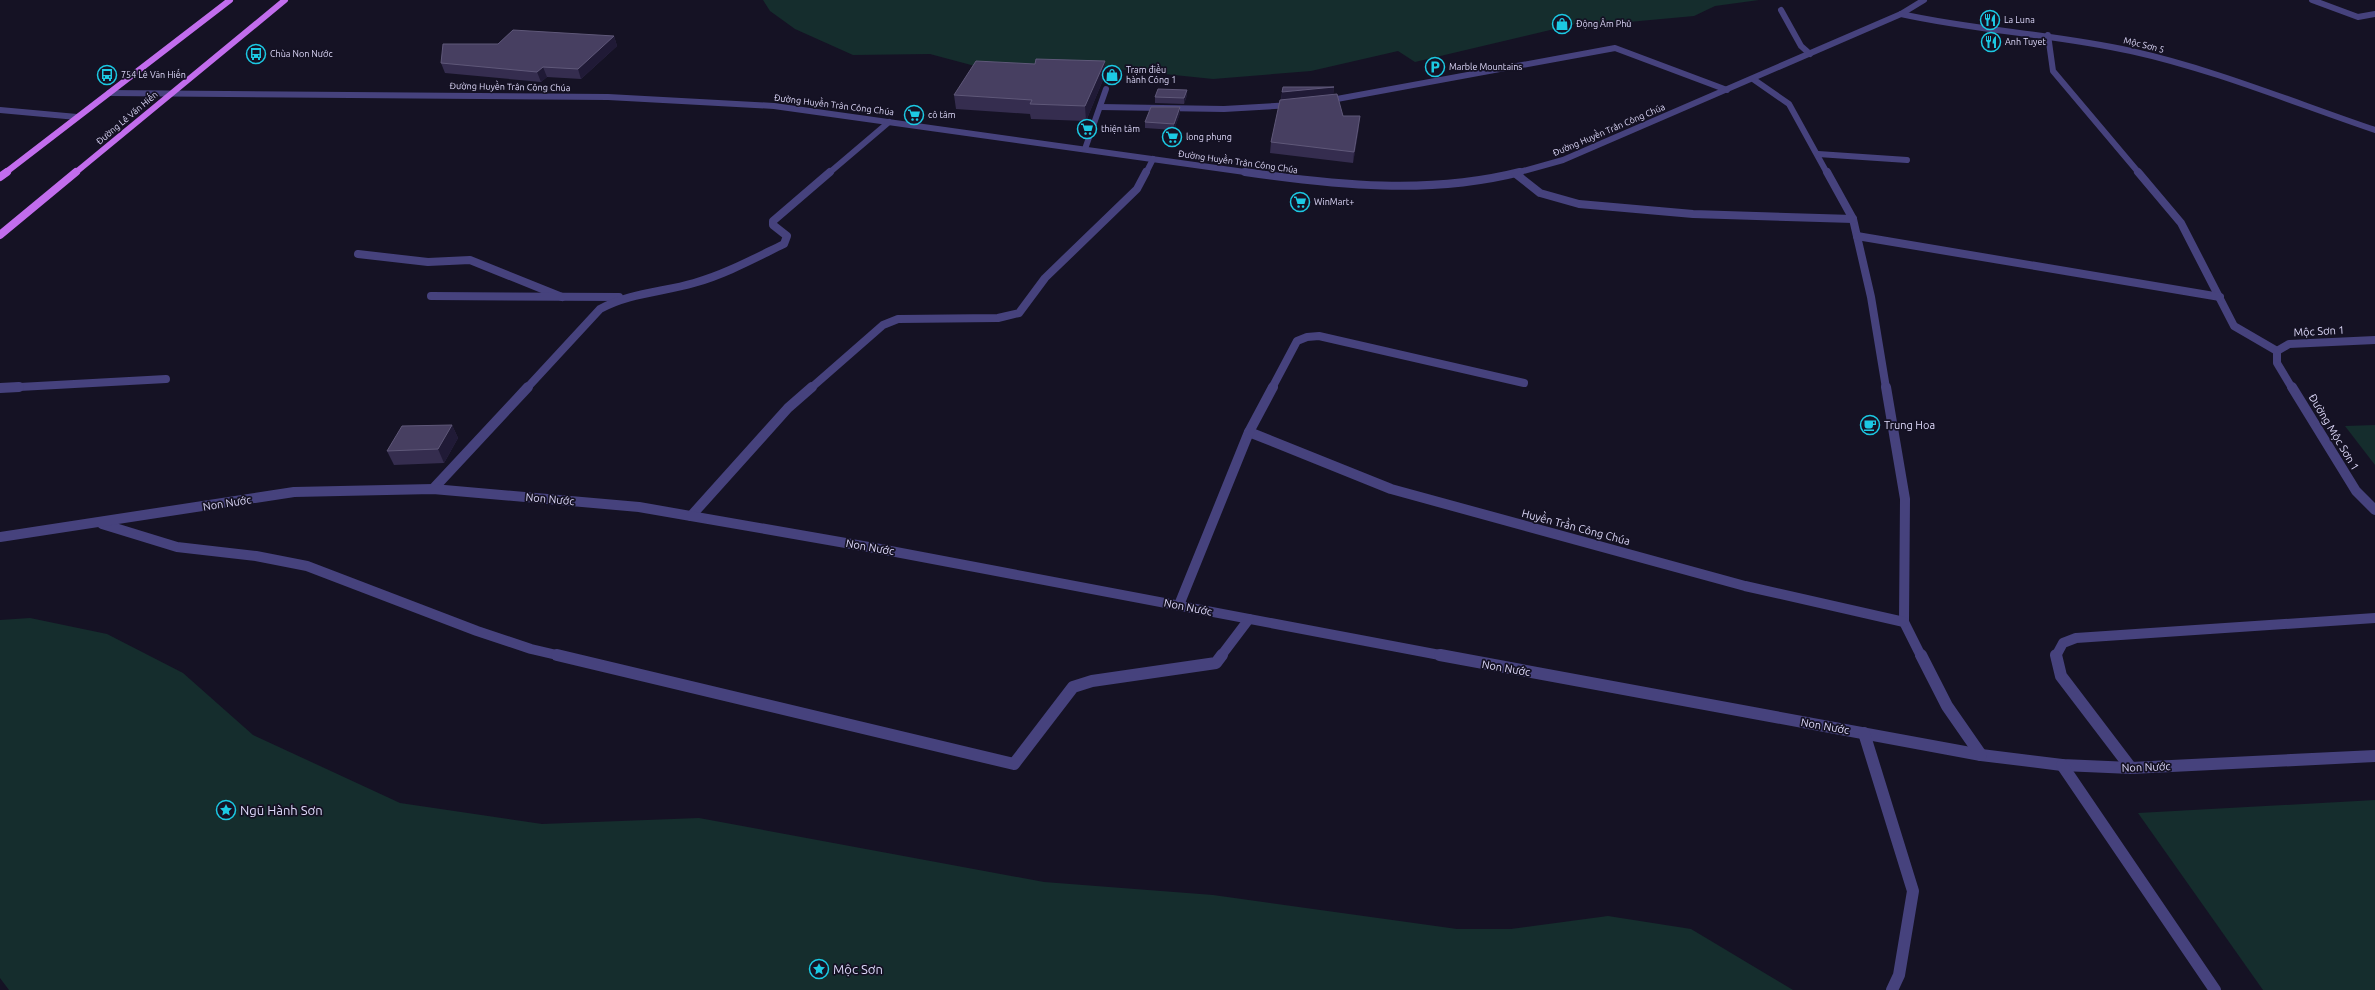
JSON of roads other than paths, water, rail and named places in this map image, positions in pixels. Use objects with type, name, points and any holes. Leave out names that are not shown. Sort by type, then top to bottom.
[{"type":"main road","points":[[0,177],[230,0]]},
{"type":"main road","name":"Đường Lê Văn Hiến","points":[[0,236],[172,92],[285,0]]},
{"type":"street","name":"Đường Huyền Trân Công Chúa","points":[[109,93],[172,92],[608,97],[774,106],[1310,182],[1361,185],[1439,185],[1516,174],[1563,160],[1901,14],[1924,0]]},
{"type":"street","points":[[2312,0],[2358,17],[2375,14]]},
{"type":"street","points":[[1781,10],[1801,46],[1810,54]]},
{"type":"street","name":"Mộc Sơn 5","points":[[1901,14],[1950,25],[2048,35],[2094,42],[2178,63],[2375,130]]},
{"type":"street","points":[[2048,35],[2053,71],[2182,222],[2234,326],[2277,351]]},
{"type":"street","points":[[1318,102],[1615,48],[1727,90]]},
{"type":"street","points":[[1753,79],[1789,104],[1853,219],[1871,297],[1905,499],[1904,622],[1946,706],[1981,755]]},
{"type":"street","points":[[1085,149],[1106,89]]},
{"type":"street","points":[[1100,107],[1224,109],[1302,103]]},
{"type":"street","points":[[0,110],[76,117]]},
{"type":"street","points":[[433,489],[600,309],[617,301],[696,283],[729,270],[784,244],[787,236],[773,225],[773,221],[889,122]]},
{"type":"street","points":[[1818,154],[1907,160]]},
{"type":"street","points":[[691,516],[788,408],[883,325],[898,320],[998,318],[1023,310],[1045,278],[1137,190],[1153,159]]},
{"type":"street","points":[[1516,174],[1540,193],[1579,204],[1694,214],[1853,219]]},
{"type":"street","points":[[1857,236],[2220,297]]},
{"type":"street","points":[[358,254],[428,262],[476,262],[562,297]]},
{"type":"street","points":[[431,296],[633,297]]},
{"type":"street","points":[[1179,605],[1249,432],[1297,341],[1307,337],[1319,336],[1524,383]]},
{"type":"street","name":"Mộc Sơn 1","points":[[2277,351],[2289,344],[2375,340]]},
{"type":"street","name":"Đường Mộc Sơn 1","points":[[2277,351],[2277,363],[2356,491],[2375,510]]},
{"type":"street","points":[[0,388],[166,378]]},
{"type":"street","name":"Huyền Trần Công Chúa","points":[[1249,432],[1390,489],[1745,586],[1904,622]]},
{"type":"street","name":"Non Nước","points":[[0,537],[101,523],[294,492],[433,489],[639,507],[880,549],[1981,755],[2062,765],[2131,768],[2375,756]]},
{"type":"street","points":[[101,523],[177,547],[256,556],[307,566],[477,631],[531,649],[1014,764],[1073,687],[1092,681],[1216,663],[1249,619]]},
{"type":"street","points":[[2131,768],[2061,676],[2056,664],[2056,656],[2058,646],[2065,640],[2076,638],[2375,618]]},
{"type":"street","points":[[1864,733],[1913,891],[1899,976],[1892,990]]},
{"type":"street","points":[[2062,765],[2215,990]]},
{"type":"place","name":"La Luna","points":[[1990,20]]},
{"type":"place","name":"Động Âm Phủ","points":[[1562,24]]},
{"type":"place","name":"Anh Tuyet","points":[[1991,42]]},
{"type":"place","name":"Chùa Non Nước","points":[[256,54]]},
{"type":"place","name":"Marble Mountains","points":[[1435,67]]},
{"type":"place","name":"754 Lê Văn Hiến","points":[[107,75]]},
{"type":"place","name":"Trạm điều hành Cóng 1","points":[[1112,75]]},
{"type":"place","name":"cô tâm","points":[[914,115]]},
{"type":"place","name":"thiện tâm","points":[[1087,129]]},
{"type":"place","name":"long phụng","points":[[1172,137]]},
{"type":"place","name":"WinMart+","points":[[1300,202]]},
{"type":"place","name":"Trung Hoa","points":[[1870,425]]},
{"type":"place","name":"Ngũ Hành Sơn","points":[[226,810]]},
{"type":"place","name":"Mộc Sơn","points":[[819,969]]}]
